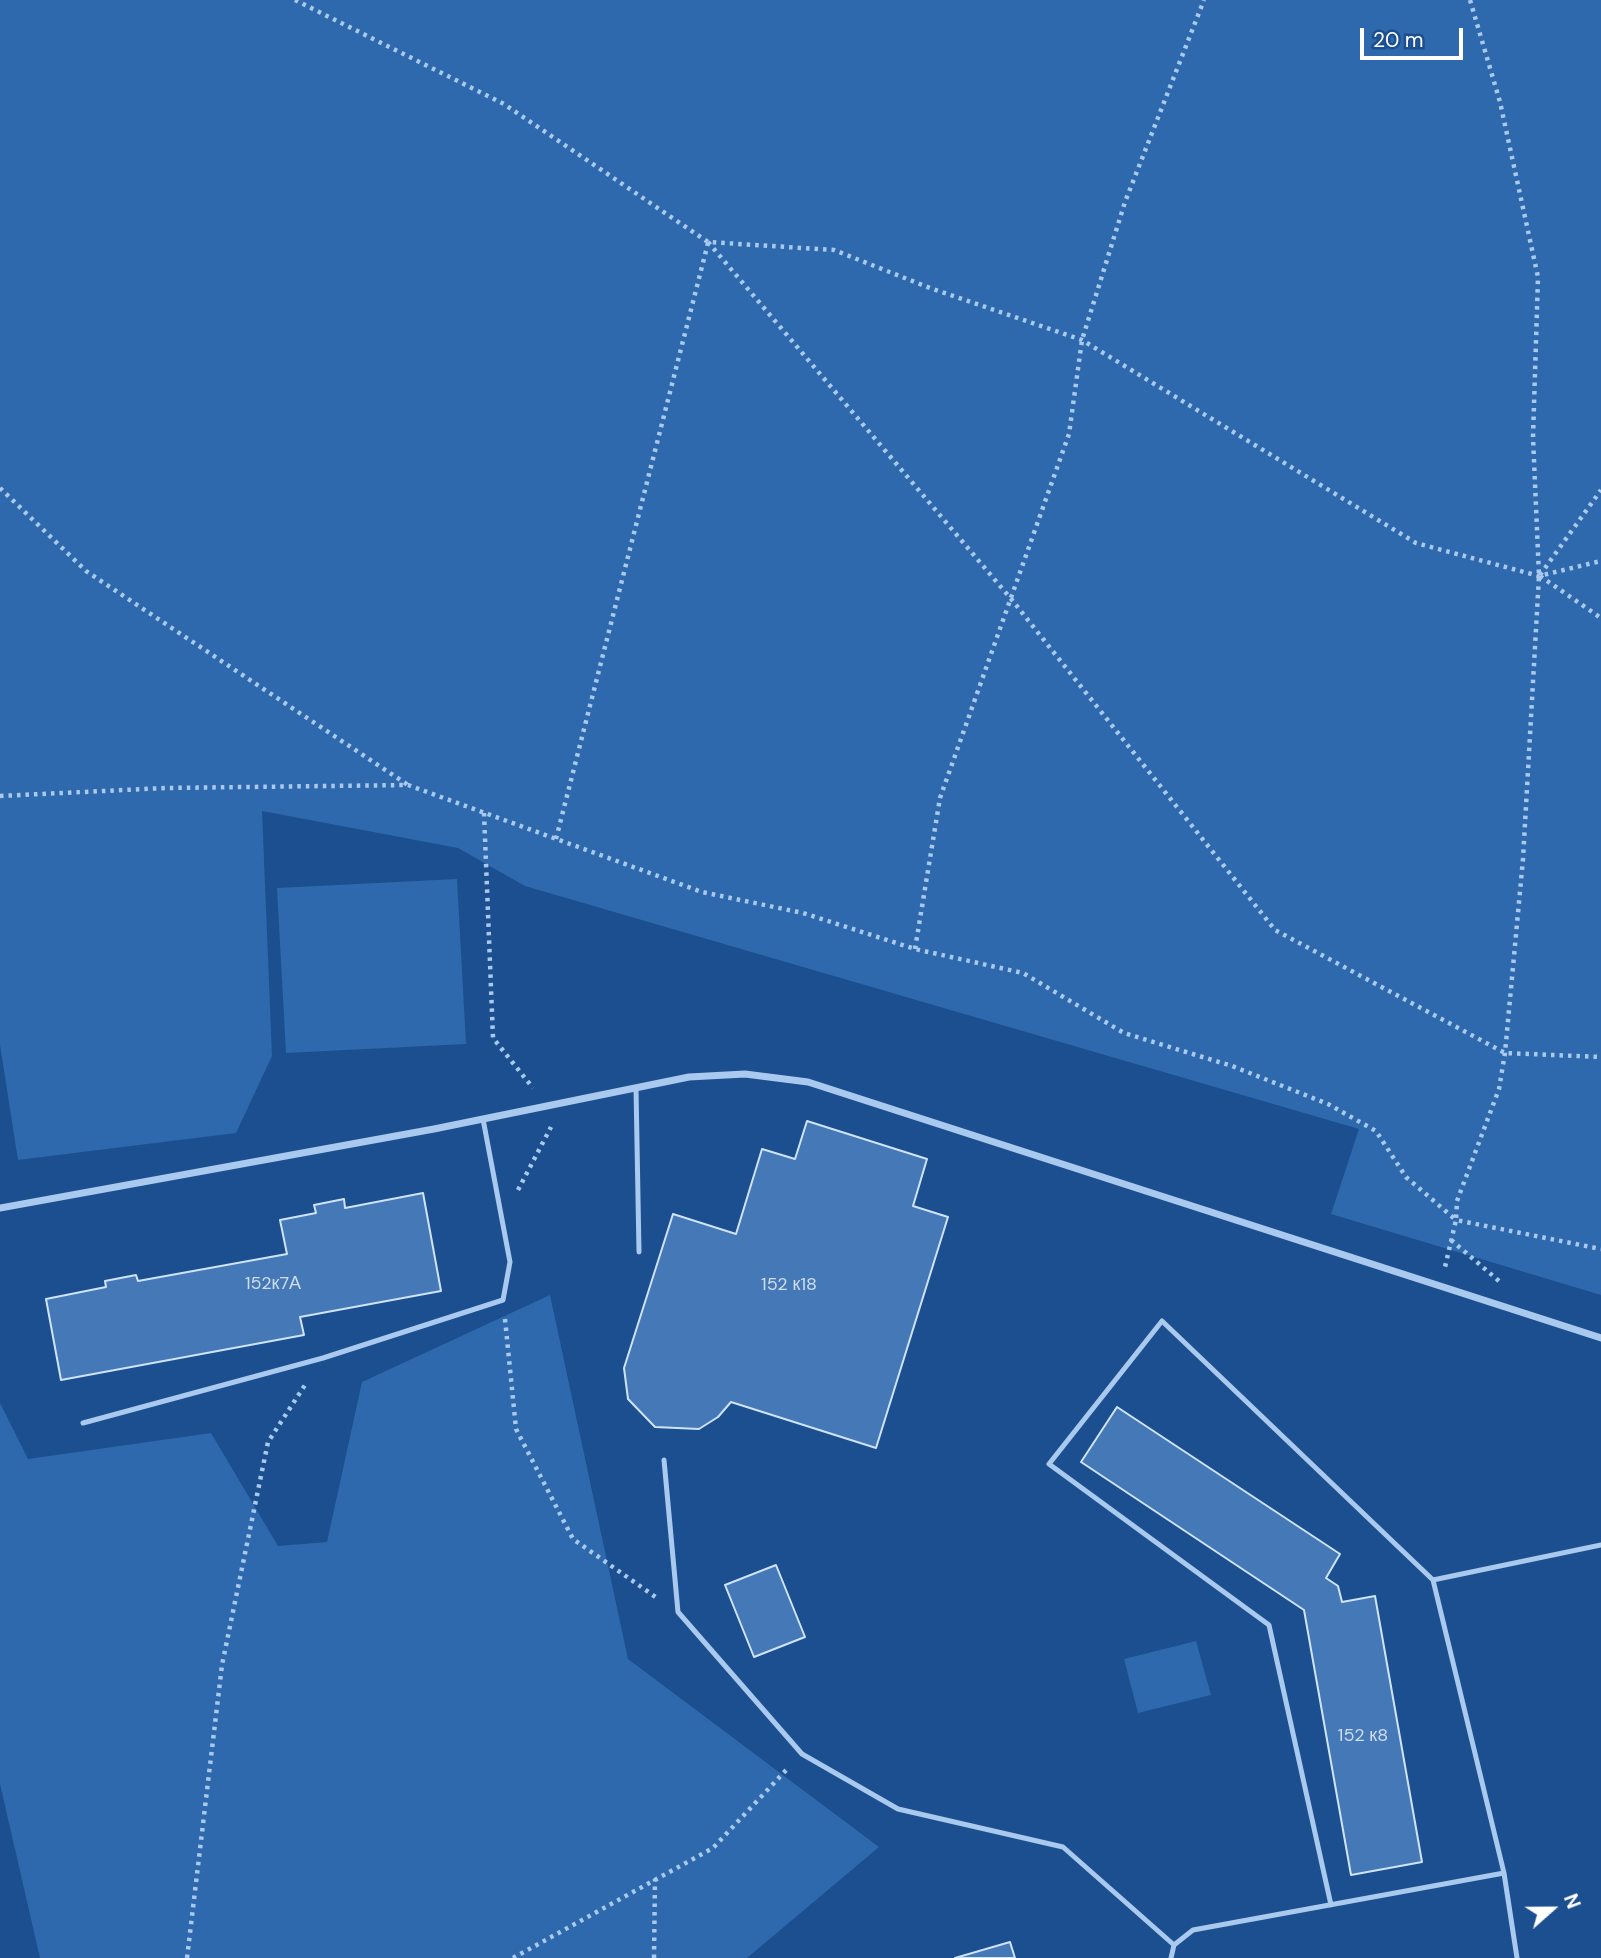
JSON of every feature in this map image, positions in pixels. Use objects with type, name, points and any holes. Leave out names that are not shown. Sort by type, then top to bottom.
[{"type":"street","points":[[0,1208],[483,1119],[690,1077],[745,1074],[808,1082],[1601,1338]]},
{"type":"lane","points":[[636,1088],[639,1252]]},
{"type":"lane","points":[[83,1423],[323,1358],[503,1300],[510,1262],[483,1119]]},
{"type":"lane","points":[[1331,1905],[1269,1625],[1049,1464],[1162,1321],[1433,1580],[1504,1872],[1517,1958]]},
{"type":"lane","points":[[664,1460],[678,1612],[802,1754],[898,1809],[1063,1847],[1174,1945]]},
{"type":"lane","points":[[1433,1580],[1601,1545]]},
{"type":"lane","points":[[1171,1958],[1174,1945],[1193,1930],[1504,1872]]},
{"type":"path","points":[[295,0],[504,104],[708,242],[1012,600],[1275,930],[1505,1053],[1601,1057]]},
{"type":"path","points":[[915,949],[940,798],[1069,434],[1082,340],[1125,202],[1204,0]]},
{"type":"path","points":[[1470,0],[1500,102],[1538,277],[1533,437],[1539,576],[1523,859],[1505,1053],[1499,1089],[1457,1201],[1451,1240],[1502,1284],[1518,1311]]},
{"type":"path","points":[[708,242],[834,250],[930,288],[1082,340],[1416,543],[1539,576],[1601,618]]},
{"type":"path","points":[[556,839],[708,242]]},
{"type":"path","points":[[0,488],[86,571],[408,785],[702,892],[803,913],[915,949],[1023,973],[1124,1033],[1232,1066],[1328,1104],[1376,1131],[1406,1177],[1456,1220],[1601,1249]]},
{"type":"path","points":[[1539,576],[1601,490]]},
{"type":"path","points":[[1539,576],[1601,561]]},
{"type":"path","points":[[0,796],[166,788],[408,785]]},
{"type":"path","points":[[484,813],[492,1038],[547,1106],[551,1126],[503,1220]]},
{"type":"path","points":[[503,1300],[516,1429],[573,1539],[678,1612]]},
{"type":"path","points":[[187,1958],[222,1665],[268,1442],[323,1358]]},
{"type":"path","points":[[513,1958],[713,1848],[802,1754]]},
{"type":"path","points":[[654,1879],[654,1958]]},
{"type":"shaded area","points":[[0,0],[1601,0],[1601,1295],[1331,1214],[1359,1129],[525,886],[458,848],[262,811],[272,1056],[236,1133],[18,1160],[0,1045]]},
{"type":"shaded area","points":[[457,879],[466,1044],[286,1053],[277,888]]},
{"type":"shaded area","points":[[550,1295],[628,1659],[879,1847],[747,1958],[40,1958],[0,1784],[0,1403],[28,1459],[211,1433],[278,1546],[327,1542],[362,1382]]},
{"type":"shaded area","points":[[1196,1641],[1211,1695],[1138,1713],[1124,1659]]},
{"type":"building","points":[[807,1121],[927,1159],[913,1206],[948,1217],[876,1448],[731,1402],[718,1417],[699,1429],[655,1427],[628,1399],[624,1368],[673,1214],[736,1234],[762,1149],[795,1159]]},
{"type":"building","points":[[423,1193],[441,1291],[300,1317],[304,1335],[61,1380],[46,1299],[106,1287],[105,1281],[136,1275],[138,1281],[287,1254],[280,1220],[316,1213],[314,1205],[344,1199],[345,1208]]},
{"type":"building","points":[[1117,1407],[1340,1554],[1326,1578],[1338,1586],[1342,1602],[1375,1596],[1422,1862],[1351,1875],[1304,1610],[1081,1462]]},
{"type":"building","points":[[776,1565],[805,1637],[754,1657],[725,1585]]},
{"type":"building","points":[[1010,1942],[1015,1958],[955,1958]]}]
